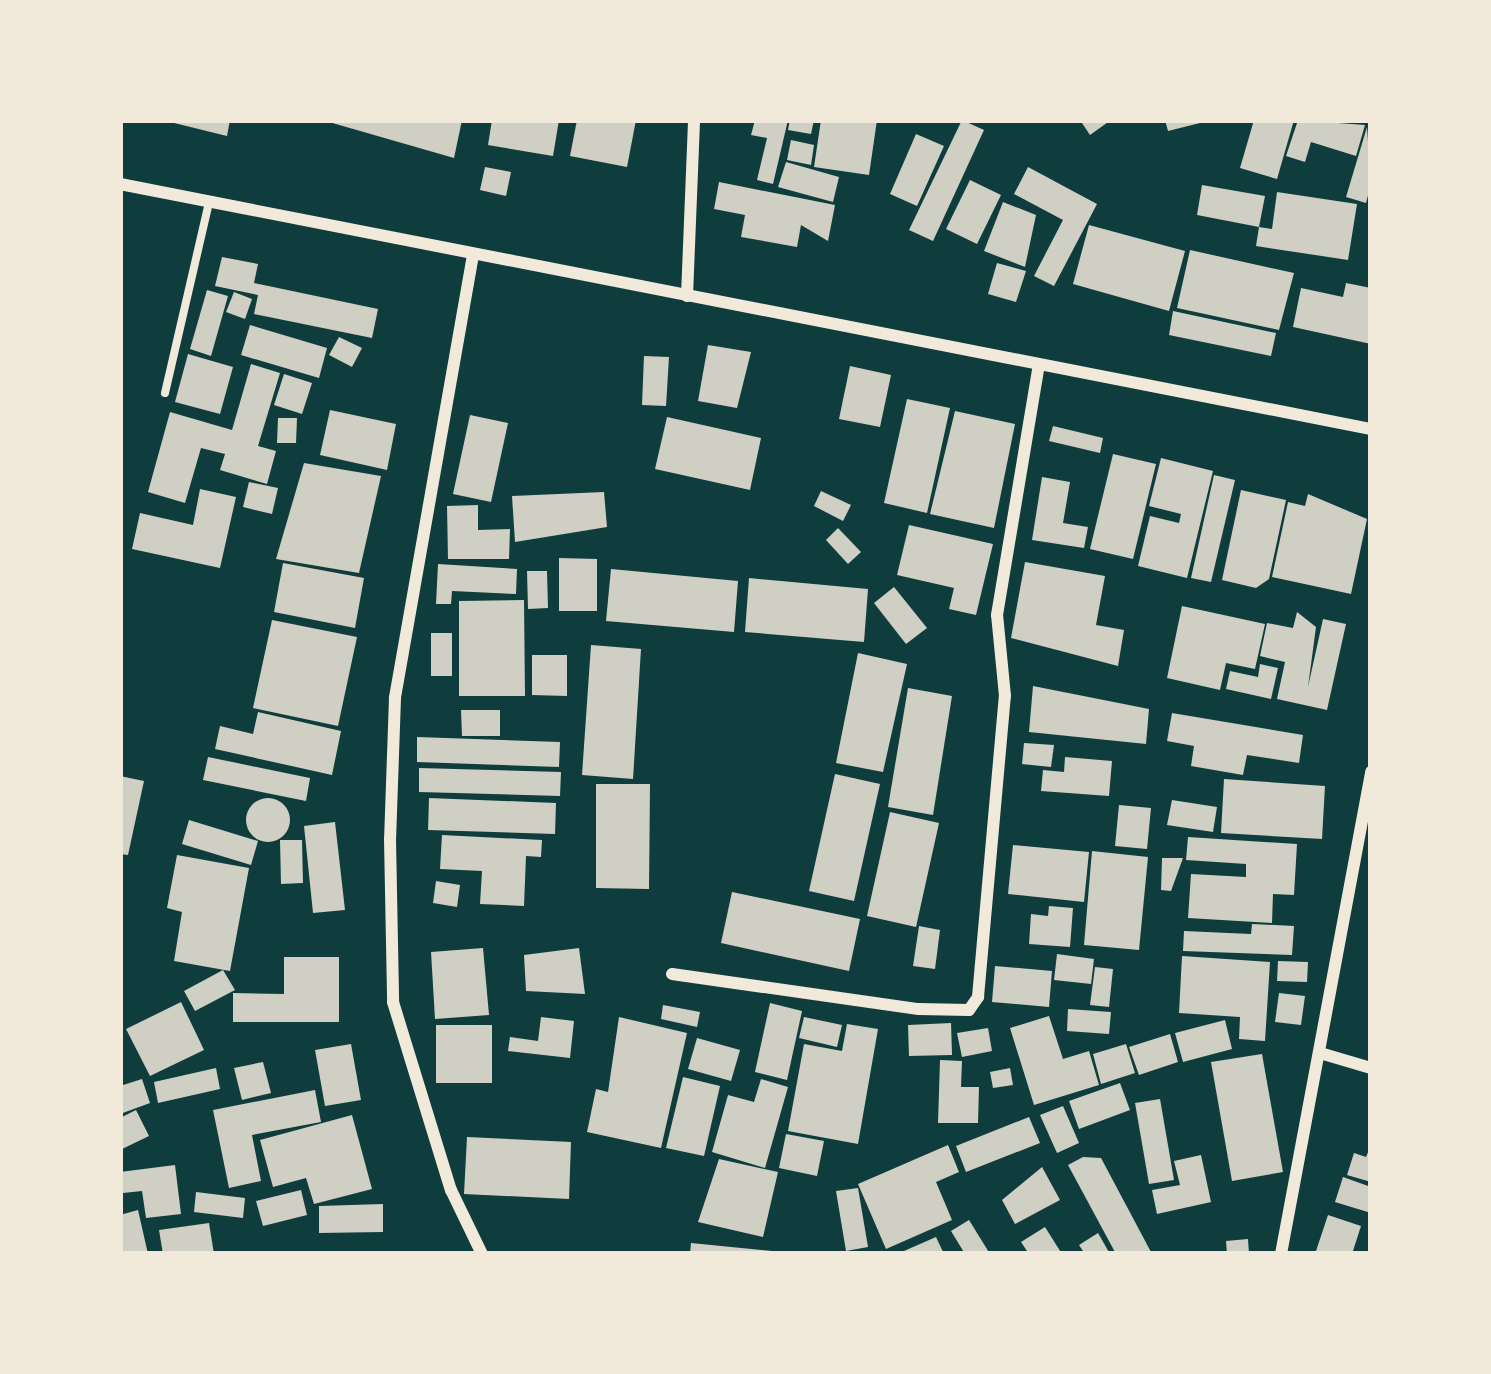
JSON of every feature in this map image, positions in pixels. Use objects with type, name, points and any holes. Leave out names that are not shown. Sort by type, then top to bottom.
[{"type":"street","points":[[687,296],[694,120]]},
{"type":"street","points":[[120,184],[1371,429]]},
{"type":"street","points":[[473,255],[395,698],[390,838],[393,1002],[482,1254]]},
{"type":"street","points":[[672,974],[919,1009],[969,1010],[978,997],[1005,696],[997,615],[1039,364]]},
{"type":"street","points":[[1281,1254],[1371,771]]},
{"type":"street","points":[[1320,1053],[1371,1068]]},
{"type":"lane","points":[[165,393],[209,202]]},
{"type":"building","points":[[162,120],[230,120],[227,136]]},
{"type":"building","points":[[322,120],[462,120],[454,158]]},
{"type":"building","points":[[492,120],[559,120],[553,156],[488,145]]},
{"type":"building","points":[[577,120],[636,120],[627,167],[570,156]]},
{"type":"building","points":[[755,120],[788,120],[773,184],[757,180],[767,138],[751,135]]},
{"type":"building","points":[[790,120],[814,120],[811,134],[788,130]]},
{"type":"building","points":[[821,120],[877,120],[869,175],[814,167]]},
{"type":"building","points":[[962,120],[984,130],[933,241],[909,230]]},
{"type":"building","points":[[1080,120],[1111,120],[1090,135]]},
{"type":"building","points":[[1165,120],[1204,120],[1204,122],[1168,131]]},
{"type":"building","points":[[1254,120],[1294,120],[1277,179],[1240,168]]},
{"type":"building","points":[[1298,120],[1365,125],[1356,156],[1311,142],[1305,162],[1286,156]]},
{"type":"building","points":[[1367,127],[1371,184],[1366,203],[1346,197]]},
{"type":"building","points":[[916,134],[944,146],[917,206],[890,194]]},
{"type":"building","points":[[791,140],[814,145],[811,165],[787,160]]},
{"type":"building","points":[[786,162],[839,177],[833,202],[778,187]]},
{"type":"building","points":[[485,167],[511,172],[506,196],[480,190]]},
{"type":"building","points":[[1028,167],[1097,204],[1054,286],[1034,276],[1063,220],[1014,194]]},
{"type":"building","points":[[970,180],[1001,195],[977,244],[946,229]]},
{"type":"building","points":[[719,182],[835,205],[828,241],[801,225],[797,247],[741,237],[745,215],[714,209]]},
{"type":"building","points":[[1202,185],[1265,196],[1259,227],[1197,215]]},
{"type":"building","points":[[1277,192],[1357,204],[1348,260],[1256,246],[1259,227],[1272,229]]},
{"type":"building","points":[[1003,202],[1036,215],[1025,267],[984,251]]},
{"type":"building","points":[[1089,225],[1185,251],[1169,311],[1073,284]]},
{"type":"building","points":[[1190,250],[1294,273],[1279,330],[1177,308]]},
{"type":"building","points":[[222,257],[258,264],[254,283],[378,309],[372,338],[254,314],[258,295],[215,286]]},
{"type":"building","points":[[997,263],[1026,271],[1016,302],[988,294]]},
{"type":"building","points":[[1346,283],[1371,288],[1371,344],[1293,327],[1301,288],[1343,297]]},
{"type":"building","points":[[207,290],[228,296],[211,356],[190,349]]},
{"type":"building","points":[[234,292],[252,299],[245,319],[226,312]]},
{"type":"building","points":[[1173,311],[1276,333],[1271,356],[1169,335]]},
{"type":"building","points":[[250,325],[327,348],[319,378],[241,355]]},
{"type":"building","points":[[339,337],[362,348],[352,367],[329,355]]},
{"type":"building","points":[[708,345],[751,352],[737,408],[698,401]]},
{"type":"building","points":[[188,354],[233,367],[220,414],[175,402]]},
{"type":"building","points":[[644,356],[669,357],[666,406],[642,405]]},
{"type":"building","points":[[251,364],[280,373],[258,446],[276,451],[267,484],[220,470],[225,454],[201,448],[185,503],[148,492],[170,412],[232,430]]},
{"type":"building","points":[[850,366],[891,375],[880,427],[839,419]]},
{"type":"building","points":[[284,374],[312,383],[302,414],[274,405]]},
{"type":"building","points":[[907,399],[950,408],[927,513],[884,503]]},
{"type":"building","points":[[330,410],[396,424],[387,470],[320,455]]},
{"type":"building","points":[[955,411],[1015,424],[994,528],[930,514]]},
{"type":"building","points":[[470,415],[508,423],[491,502],[453,494]]},
{"type":"building","points":[[667,417],[761,438],[750,490],[655,469]]},
{"type":"building","points":[[278,418],[297,418],[296,443],[277,443]]},
{"type":"building","points":[[1053,426],[1103,438],[1100,453],[1049,441]]},
{"type":"building","points":[[1113,454],[1156,464],[1133,559],[1090,549]]},
{"type":"building","points":[[1161,458],[1213,471],[1187,578],[1138,566],[1150,516],[1179,523],[1181,514],[1149,506]]},
{"type":"building","points":[[304,463],[381,476],[359,573],[276,559]]},
{"type":"building","points":[[1214,475],[1235,480],[1211,582],[1191,578]]},
{"type":"building","points":[[1042,477],[1070,482],[1063,523],[1088,527],[1084,548],[1032,540]]},
{"type":"building","points":[[249,482],[278,488],[272,514],[243,507]]},
{"type":"building","points":[[200,489],[236,497],[220,568],[132,549],[140,513],[193,525]]},
{"type":"building","points":[[1241,490],[1286,500],[1269,579],[1256,588],[1222,580]]},
{"type":"building","points":[[821,491],[851,505],[843,521],[814,506]]},
{"type":"building","points":[[604,492],[607,527],[515,542],[512,496]]},
{"type":"building","points":[[1308,494],[1367,519],[1351,594],[1272,577],[1288,502],[1305,506]]},
{"type":"building","points":[[478,505],[478,530],[510,529],[509,559],[448,559],[447,506]]},
{"type":"building","points":[[909,525],[993,544],[976,615],[949,609],[954,588],[897,575]]},
{"type":"building","points":[[838,528],[861,552],[848,564],[826,540]]},
{"type":"building","points":[[559,558],[597,559],[597,611],[559,611]]},
{"type":"building","points":[[1025,562],[1105,576],[1096,625],[1124,630],[1118,666],[1011,638]]},
{"type":"building","points":[[283,563],[364,578],[355,628],[274,612]]},
{"type":"building","points":[[438,564],[517,569],[516,594],[452,591],[451,604],[436,604]]},
{"type":"building","points":[[611,569],[738,581],[734,632],[606,621]]},
{"type":"building","points":[[527,571],[547,571],[548,608],[528,609]]},
{"type":"building","points":[[749,578],[868,589],[864,642],[745,632]]},
{"type":"building","points":[[894,587],[927,628],[906,644],[874,603]]},
{"type":"building","points":[[524,600],[525,696],[459,696],[459,601]]},
{"type":"building","points":[[1182,606],[1265,624],[1255,669],[1226,663],[1220,690],[1167,678]]},
{"type":"building","points":[[1297,612],[1316,627],[1308,687],[1323,619],[1346,624],[1327,710],[1277,699],[1285,662],[1260,656],[1267,623],[1293,628]]},
{"type":"building","points":[[272,620],[357,637],[338,726],[253,708]]},
{"type":"building","points":[[431,633],[452,633],[452,676],[431,676]]},
{"type":"building","points":[[591,645],[641,649],[633,779],[582,775]]},
{"type":"building","points":[[858,653],[907,664],[883,772],[836,763]]},
{"type":"building","points":[[532,655],[567,655],[567,696],[532,695]]},
{"type":"building","points":[[1260,664],[1278,668],[1271,699],[1226,689],[1230,671],[1258,677]]},
{"type":"building","points":[[1033,686],[1149,709],[1146,744],[1029,732]]},
{"type":"building","points":[[908,688],[952,696],[933,815],[888,807]]},
{"type":"building","points":[[461,710],[500,710],[500,736],[462,736]]},
{"type":"building","points":[[258,712],[341,731],[332,775],[215,749],[220,726],[253,734]]},
{"type":"building","points":[[1172,713],[1303,735],[1299,763],[1247,755],[1243,775],[1191,766],[1194,746],[1167,741]]},
{"type":"building","points":[[417,737],[560,742],[559,767],[417,762]]},
{"type":"building","points":[[1024,743],[1054,745],[1051,767],[1022,764]]},
{"type":"building","points":[[208,757],[310,778],[306,801],[203,780]]},
{"type":"building","points":[[1065,757],[1112,761],[1109,796],[1041,791],[1043,770],[1064,772]]},
{"type":"building","points":[[419,768],[561,772],[560,796],[419,792]]},
{"type":"building","points":[[835,774],[880,784],[854,901],[809,891]]},
{"type":"building","points":[[120,776],[144,781],[128,855],[120,854]]},
{"type":"building","points":[[1224,779],[1325,786],[1322,839],[1221,833]]},
{"type":"building","points":[[596,784],[650,784],[649,889],[596,888]]},
{"type":"building","points":[[268,798],[283,805],[290,820],[283,835],[268,842],[253,835],[246,820],[253,805]]},
{"type":"building","points":[[429,798],[556,803],[555,834],[428,830]]},
{"type":"building","points":[[1172,800],[1217,807],[1213,832],[1167,825]]},
{"type":"building","points":[[1119,805],[1151,808],[1147,849],[1115,846]]},
{"type":"building","points":[[890,812],[939,823],[916,927],[867,916]]},
{"type":"building","points":[[189,820],[258,841],[251,865],[182,844]]},
{"type":"building","points":[[335,822],[345,910],[313,913],[304,826]]},
{"type":"building","points":[[442,835],[542,840],[541,857],[526,856],[524,906],[480,904],[482,871],[440,869]]},
{"type":"building","points":[[1188,837],[1297,844],[1294,895],[1273,894],[1272,923],[1188,918],[1191,874],[1246,877],[1246,864],[1186,860]]},
{"type":"building","points":[[280,840],[302,840],[303,883],[281,884]]},
{"type":"building","points":[[1013,845],[1089,852],[1084,902],[1008,894]]},
{"type":"building","points":[[1092,851],[1148,857],[1139,950],[1084,945]]},
{"type":"building","points":[[177,855],[249,868],[230,971],[174,961],[182,912],[167,908]]},
{"type":"building","points":[[1162,858],[1183,858],[1171,891],[1161,890]]},
{"type":"building","points":[[436,881],[460,885],[457,907],[433,903]]},
{"type":"building","points":[[732,892],[860,919],[849,971],[721,943]]},
{"type":"building","points":[[1049,906],[1073,908],[1070,947],[1029,944],[1031,914],[1048,916]]},
{"type":"building","points":[[1252,924],[1294,926],[1292,955],[1183,951],[1184,931],[1251,934]]},
{"type":"building","points":[[919,926],[940,930],[935,969],[913,966]]},
{"type":"building","points":[[483,948],[489,1015],[435,1019],[431,952]]},
{"type":"building","points":[[579,948],[585,994],[526,991],[524,955]]},
{"type":"building","points":[[1057,954],[1094,959],[1091,984],[1054,980]]},
{"type":"building","points":[[1182,956],[1270,962],[1265,1041],[1239,1039],[1240,1017],[1179,1013]]},
{"type":"building","points":[[284,957],[339,957],[339,1022],[233,1022],[233,993],[284,994]]},
{"type":"building","points":[[1278,961],[1308,962],[1307,982],[1277,981]]},
{"type":"building","points":[[995,966],[1052,971],[1049,1007],[992,1002]]},
{"type":"building","points":[[1095,967],[1113,969],[1109,1007],[1090,1005]]},
{"type":"building","points":[[223,970],[235,990],[195,1011],[184,991]]},
{"type":"building","points":[[1279,993],[1305,996],[1301,1025],[1275,1022]]},
{"type":"building","points":[[181,1002],[204,1050],[150,1076],[126,1029]]},
{"type":"building","points":[[770,1003],[802,1011],[787,1080],[755,1072]]},
{"type":"building","points":[[663,1005],[700,1012],[697,1027],[661,1019]]},
{"type":"building","points":[[1068,1009],[1111,1012],[1109,1034],[1067,1031]]},
{"type":"building","points":[[1049,1016],[1063,1059],[1089,1051],[1099,1085],[1034,1105],[1010,1028]]},
{"type":"building","points":[[541,1017],[574,1021],[570,1058],[508,1051],[510,1037],[538,1041]]},
{"type":"building","points":[[619,1017],[687,1033],[661,1148],[587,1132],[596,1089],[608,1092]]},
{"type":"building","points":[[804,1017],[842,1025],[837,1047],[799,1038]]},
{"type":"building","points":[[1225,1020],[1232,1049],[1183,1062],[1175,1033]]},
{"type":"building","points":[[951,1023],[952,1055],[909,1056],[908,1025]]},
{"type":"building","points":[[847,1024],[878,1029],[858,1144],[788,1131],[804,1044],[842,1051]]},
{"type":"building","points":[[436,1025],[492,1025],[492,1083],[436,1083]]},
{"type":"building","points":[[988,1028],[992,1051],[962,1057],[957,1033]]},
{"type":"building","points":[[1170,1034],[1178,1062],[1139,1075],[1129,1047]]},
{"type":"building","points":[[697,1038],[740,1050],[731,1081],[688,1069]]},
{"type":"building","points":[[351,1044],[361,1100],[325,1106],[315,1050]]},
{"type":"building","points":[[1126,1044],[1135,1073],[1101,1084],[1093,1054]]},
{"type":"building","points":[[1262,1054],[1283,1172],[1232,1181],[1211,1062]]},
{"type":"building","points":[[940,1060],[962,1061],[961,1087],[979,1087],[978,1123],[938,1123]]},
{"type":"building","points":[[263,1062],[271,1093],[242,1100],[234,1068]]},
{"type":"building","points":[[216,1068],[220,1089],[158,1103],[154,1082]]},
{"type":"building","points":[[1010,1068],[1013,1085],[993,1088],[990,1072]]},
{"type":"building","points":[[683,1077],[720,1086],[704,1156],[666,1148]]},
{"type":"building","points":[[142,1079],[150,1103],[120,1114],[120,1086]]},
{"type":"building","points":[[761,1079],[788,1087],[765,1168],[712,1152],[728,1095],[754,1102]]},
{"type":"building","points":[[1120,1083],[1130,1110],[1079,1129],[1069,1101]]},
{"type":"building","points":[[315,1090],[321,1122],[252,1135],[261,1181],[229,1188],[213,1110]]},
{"type":"building","points":[[1160,1099],[1174,1180],[1149,1184],[1135,1103]]},
{"type":"building","points":[[1063,1106],[1079,1143],[1057,1153],[1040,1115]]},
{"type":"building","points":[[136,1110],[149,1136],[120,1150],[120,1118]]},
{"type":"building","points":[[352,1115],[372,1189],[314,1204],[306,1178],[273,1187],[260,1140]]},
{"type":"building","points":[[1029,1117],[1040,1143],[966,1172],[956,1146]]},
{"type":"building","points":[[786,1134],[824,1141],[817,1176],[779,1168]]},
{"type":"building","points":[[467,1137],[571,1142],[569,1199],[464,1194]]},
{"type":"building","points":[[948,1145],[959,1172],[936,1182],[952,1220],[886,1249],[858,1184]]},
{"type":"building","points":[[1371,1145],[1371,1182],[1347,1175],[1354,1153],[1366,1157]]},
{"type":"building","points":[[1201,1155],[1211,1202],[1157,1214],[1152,1190],[1180,1185],[1174,1161]]},
{"type":"building","points":[[1083,1157],[1101,1158],[1151,1252],[1116,1254],[1068,1165]]},
{"type":"building","points":[[719,1159],[778,1172],[763,1237],[698,1222]]},
{"type":"building","points":[[175,1165],[181,1214],[146,1218],[142,1191],[123,1193],[120,1172]]},
{"type":"building","points":[[1042,1167],[1060,1200],[1015,1224],[1002,1200]]},
{"type":"building","points":[[1343,1177],[1371,1187],[1371,1213],[1335,1202]]},
{"type":"building","points":[[858,1188],[868,1247],[846,1251],[836,1191]]},
{"type":"building","points":[[301,1190],[307,1215],[263,1226],[256,1201]]},
{"type":"building","points":[[196,1192],[245,1198],[243,1218],[194,1212]]},
{"type":"building","points":[[383,1204],[383,1232],[319,1233],[319,1206]]},
{"type":"building","points":[[138,1210],[148,1254],[120,1254],[120,1215]]},
{"type":"building","points":[[1328,1215],[1361,1226],[1352,1254],[1315,1254]]},
{"type":"building","points":[[969,1220],[990,1254],[965,1254],[951,1231]]},
{"type":"building","points":[[209,1223],[214,1254],[163,1254],[159,1230]]},
{"type":"building","points":[[1045,1227],[1062,1254],[1029,1254],[1021,1242]]},
{"type":"building","points":[[1098,1233],[1110,1254],[1085,1254],[1079,1245]]},
{"type":"building","points":[[936,1237],[944,1254],[904,1251]]},
{"type":"building","points":[[1248,1239],[1249,1254],[1227,1254],[1226,1241]]},
{"type":"building","points":[[691,1243],[772,1251],[772,1254],[690,1254]]}]
